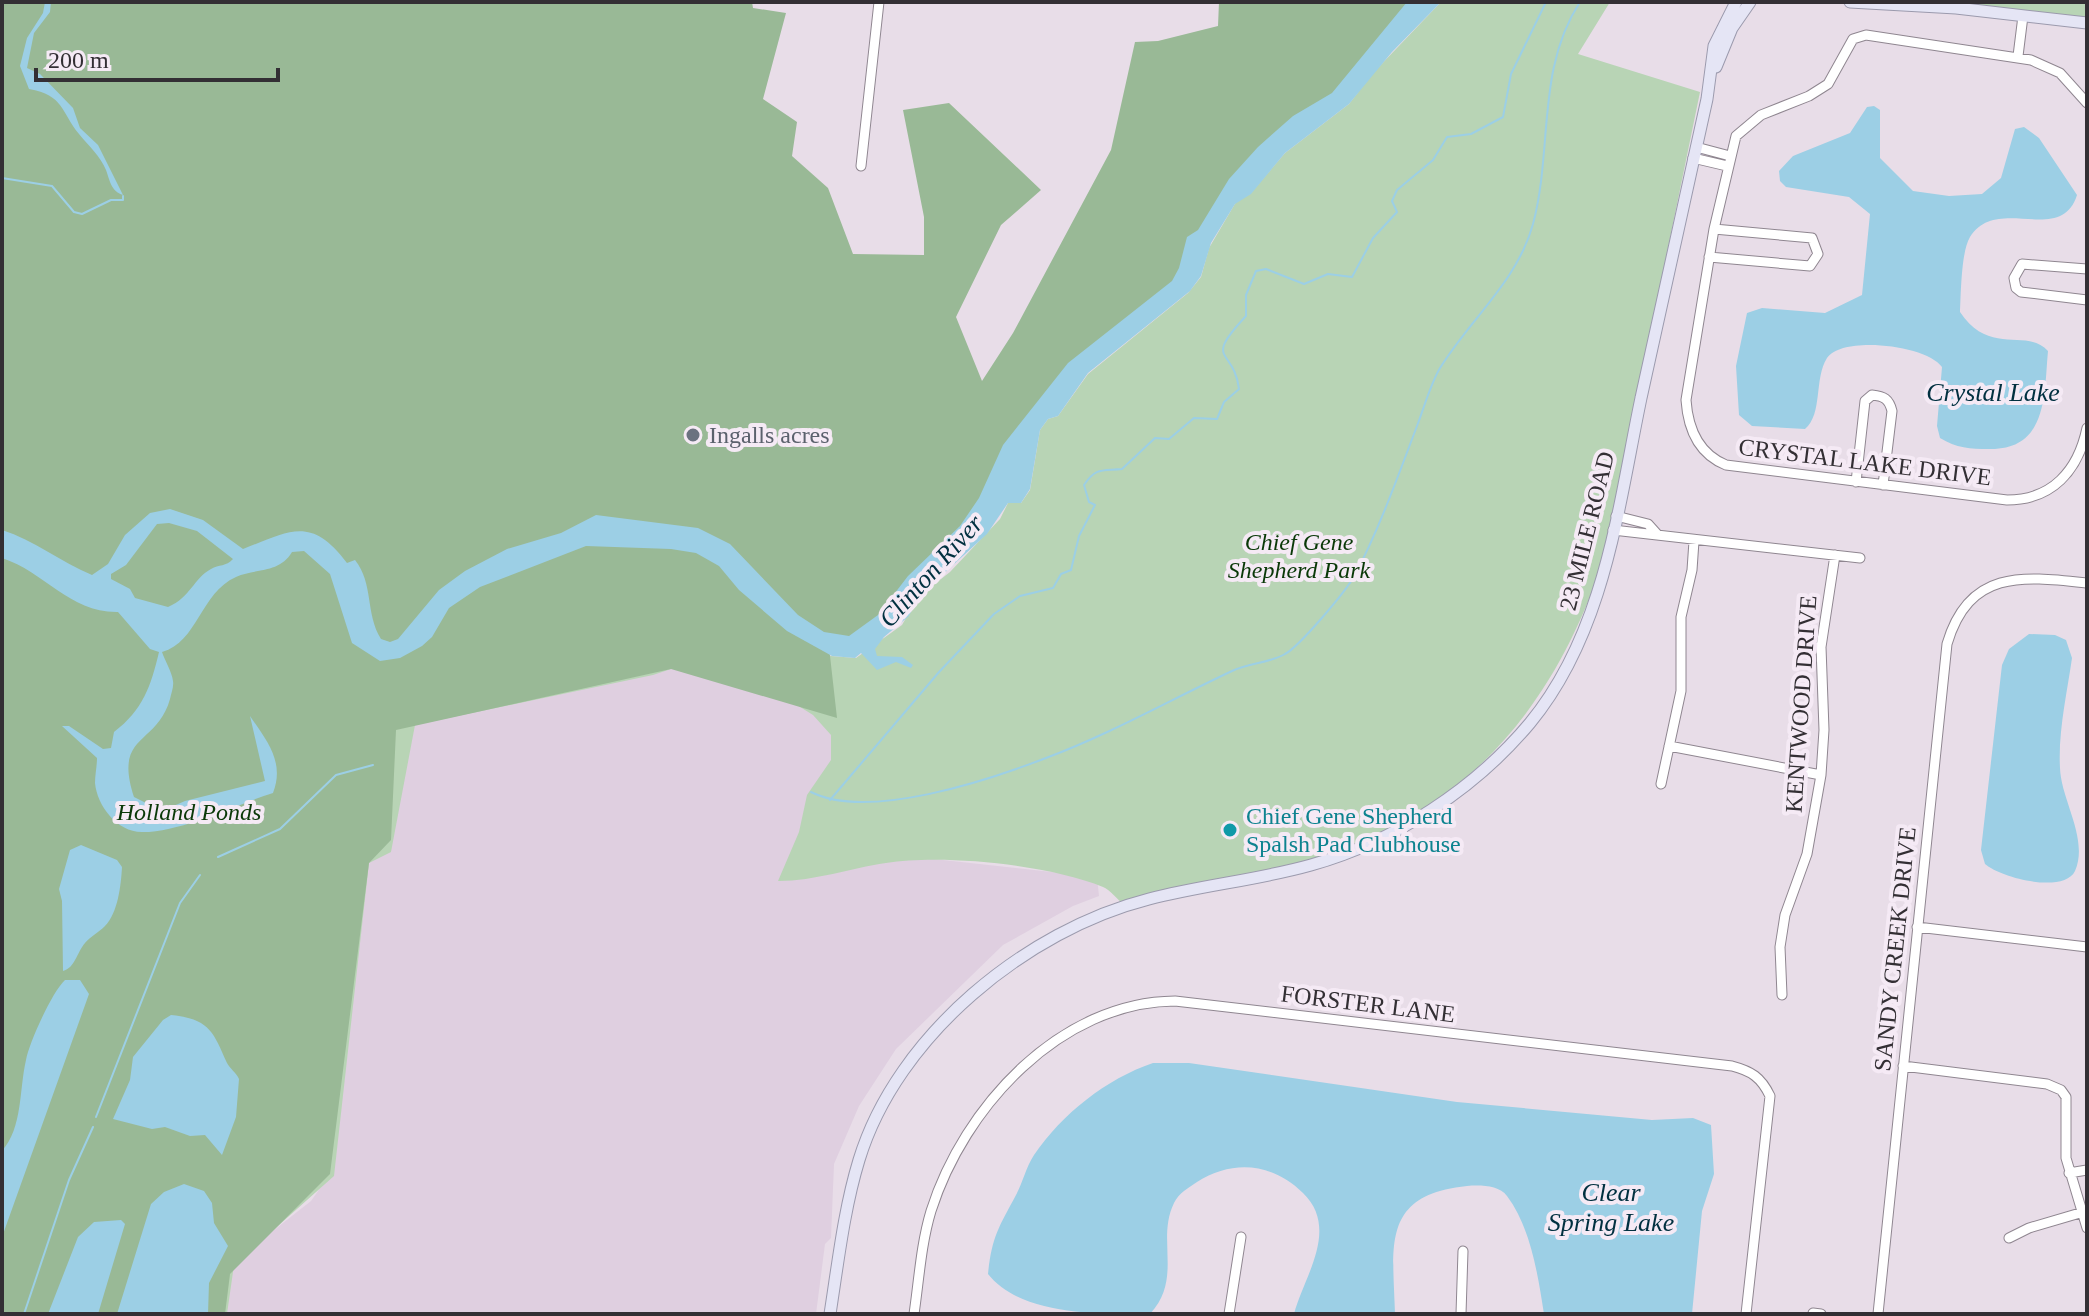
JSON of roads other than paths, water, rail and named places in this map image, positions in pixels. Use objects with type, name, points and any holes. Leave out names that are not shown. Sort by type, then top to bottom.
[{"type":"main road","name":"23 MILE ROAD","points":[[830,1314],[859,1158],[893,1091],[945,1020],[971,993],[1035,947],[1112,910],[1152,898],[1312,865],[1375,841],[1456,792],[1528,725],[1562,676],[1588,622],[1613,530],[1695,152],[1712,70],[1710,64],[1718,34],[1736,2]]},
{"type":"main road","name":"23 MILE ROAD","points":[[1712,70],[1717,66],[1732,28],[1750,2]]},
{"type":"main road","points":[[1850,2],[1884,2],[2087,23]]},
{"type":"street","points":[[861,166],[879,2]]},
{"type":"street","points":[[2018,56],[2023,16]]},
{"type":"street","name":"CRYSTAL LAKE DRIVE","points":[[2087,103],[2060,73],[2018,56],[1859,36],[1848,44],[1828,84],[1809,96],[1752,121],[1736,136],[1714,229],[1687,382],[1687,413],[1698,442],[1711,457],[1726,465],[2007,500],[2037,497],[2065,478],[2079,454],[2087,428]]},
{"type":"street","points":[[1695,152],[1729,161]]},
{"type":"street","points":[[1709,257],[1810,266],[1818,254],[1812,238],[1714,229]]},
{"type":"street","points":[[2087,269],[2022,264],[2014,278],[2016,288],[2021,292],[2087,300]]},
{"type":"street","points":[[1856,482],[1865,401],[1872,395],[1882,396],[1890,402],[1892,411],[1883,485]]},
{"type":"street","points":[[1616,516],[1648,524],[1657,534]]},
{"type":"street","points":[[1613,530],[1860,558]]},
{"type":"street","points":[[1661,784],[1681,691],[1681,617],[1692,570],[1694,541]]},
{"type":"street","name":"KENTWOOD DRIVE","points":[[1782,995],[1780,947],[1785,915],[1807,854],[1821,775],[1824,730],[1821,647],[1835,555]]},
{"type":"street","name":"SANDY CREEK DRIVE","points":[[1878,1314],[1945,659],[1951,631],[1974,596],[2009,578],[2087,583]]},
{"type":"street","points":[[1669,746],[1821,775]]},
{"type":"street","points":[[1917,927],[2087,947]]},
{"type":"street","name":"FORSTER LANE","points":[[914,1314],[932,1209],[956,1153],[984,1109],[1034,1059],[1063,1036],[1109,1012],[1163,1001],[1195,1002],[1732,1066],[1751,1071],[1764,1083],[1770,1096],[1746,1314]]},
{"type":"street","points":[[1903,1066],[2047,1084],[2064,1092],[2064,1145],[2080,1213],[2087,1228]]},
{"type":"street","points":[[2069,1173],[2087,1170]]},
{"type":"street","points":[[2009,1238],[2029,1228],[2080,1213]]},
{"type":"street","points":[[1229,1314],[1241,1237]]},
{"type":"street","points":[[1461,1314],[1463,1251]]},
{"type":"street","points":[[1813,1313],[1821,1314]]},
{"type":"water","points":[[45,2],[51,2],[50,12],[34,33],[27,68],[40,74],[73,108],[80,128],[98,145],[123,195],[113,188],[101,160],[55,100],[29,89],[20,66],[27,38],[43,13]]},
{"type":"water","name":"Clinton River","points":[[1407,2],[1441,2],[1392,52],[1349,104],[1285,153],[1251,194],[1235,204],[1211,243],[1201,276],[1190,291],[1088,373],[1058,416],[1048,419],[1040,430],[1030,489],[1021,503],[1008,503],[987,534],[918,597],[909,616],[875,649],[877,656],[902,657],[913,665],[911,668],[896,662],[877,670],[861,653],[855,658],[832,656],[787,631],[739,590],[719,566],[696,553],[671,549],[586,546],[480,587],[449,608],[432,637],[422,646],[400,658],[380,661],[352,643],[330,574],[304,551],[292,552],[274,567],[243,574],[224,584],[184,638],[162,652],[173,681],[170,699],[164,714],[133,750],[129,761],[134,797],[162,811],[185,801],[265,781],[250,716],[268,743],[275,762],[277,771],[273,793],[191,823],[158,831],[125,828],[104,809],[95,783],[97,758],[62,726],[69,726],[103,749],[111,748],[114,732],[132,715],[144,696],[159,652],[150,649],[118,612],[86,606],[32,572],[2,558],[2,530],[92,575],[108,564],[125,535],[150,513],[170,509],[203,520],[243,549],[287,533],[311,533],[334,548],[347,563],[355,560],[365,579],[376,629],[381,639],[390,642],[398,639],[439,590],[465,571],[507,549],[561,533],[596,515],[698,528],[730,544],[798,615],[824,632],[849,636],[878,615],[908,576],[960,526],[979,498],[1003,445],[1068,363],[1172,281],[1179,268],[1187,237],[1198,230],[1229,179],[1258,147],[1293,116],[1332,93]],"holes":[[[169,523],[197,531],[233,559],[205,573],[176,603],[168,607],[135,598],[130,589],[111,579],[111,574],[126,565],[157,524]]]},
{"type":"water","name":"Crystal Lake","points":[[1874,106],[1880,110],[1880,158],[1913,191],[1949,196],[1982,194],[2001,178],[2015,129],[2024,127],[2039,138],[2077,195],[2069,210],[2057,217],[1996,219],[1982,225],[1967,244],[1960,312],[1971,326],[1983,334],[2029,341],[2048,351],[2039,417],[2022,441],[2008,447],[1970,448],[1940,438],[1937,426],[1942,367],[1933,359],[1903,348],[1849,347],[1827,358],[1814,414],[1805,429],[1752,426],[1739,415],[1736,366],[1747,313],[1762,308],[1825,313],[1862,295],[1870,214],[1849,197],[1786,187],[1780,181],[1779,171],[1793,156],[1850,133],[1867,107]]},
{"type":"water","points":[[2029,634],[2055,635],[2066,640],[2072,658],[2062,727],[2060,768],[2079,846],[2075,871],[2059,882],[2032,881],[2004,874],[1985,864],[1981,850],[2002,665],[2009,649]]},
{"type":"water","points":[[81,845],[117,860],[122,867],[120,890],[109,920],[85,943],[73,963],[63,971],[62,901],[59,889],[70,850]]},
{"type":"water","points":[[65,980],[80,980],[89,994],[2,1237],[2,1151],[17,1120],[28,1052],[48,1006]]},
{"type":"water","points":[[171,1015],[194,1020],[208,1028],[239,1079],[236,1117],[222,1155],[205,1135],[190,1136],[165,1127],[152,1129],[113,1119],[130,1080],[133,1057],[163,1020]]},
{"type":"water","name":"Clear Spring Lake","points":[[1153,1063],[1189,1063],[1457,1102],[1652,1120],[1693,1118],[1711,1125],[1714,1174],[1702,1211],[1692,1314],[1544,1314],[1532,1253],[1515,1209],[1504,1192],[1489,1186],[1467,1186],[1439,1191],[1419,1200],[1406,1212],[1394,1246],[1395,1314],[1294,1314],[1319,1237],[1319,1222],[1314,1207],[1303,1193],[1279,1175],[1266,1170],[1238,1167],[1197,1182],[1176,1199],[1167,1231],[1165,1287],[1150,1314],[1063,1310],[1020,1298],[1002,1288],[988,1274],[994,1241],[1034,1155],[1058,1126],[1086,1100],[1119,1078]]},
{"type":"water","points":[[184,1184],[204,1191],[212,1203],[214,1223],[228,1246],[209,1283],[208,1314],[117,1314],[151,1204],[164,1192]]},
{"type":"water","points":[[121,1220],[125,1224],[98,1314],[48,1314],[78,1237],[94,1222]]},
{"type":"waterway","points":[[830,800],[939,672],[994,614],[1020,596],[1053,588],[1061,574],[1071,570],[1079,536],[1095,505],[1089,502],[1084,485],[1092,475],[1122,469],[1155,438],[1169,439],[1194,418],[1217,419],[1224,402],[1239,389],[1223,349],[1246,316],[1246,295],[1256,271],[1266,269],[1304,284],[1328,274],[1352,277],[1373,238],[1397,212],[1392,201],[1397,190],[1433,160],[1447,137],[1471,134],[1503,117],[1511,74],[1546,2]]},
{"type":"waterway","points":[[811,792],[835,800],[895,800],[993,777],[1093,738],[1238,668],[1279,657],[1301,641],[1355,575],[1388,501],[1436,375],[1504,282],[1526,245],[1539,196],[1551,82],[1557,54],[1580,2]]},
{"type":"waterway","points":[[2,178],[52,186],[74,212],[82,214],[111,200],[123,200],[123,196]]},
{"type":"waterway","points":[[218,857],[280,829],[336,775],[373,765]]},
{"type":"waterway","points":[[96,1117],[180,903],[200,875]]},
{"type":"waterway","points":[[24,1314],[69,1180],[93,1127]]},
{"type":"place","name":"Ingalls acres","points":[[693,435]]},
{"type":"place","name":"Chief Gene Shepherd Spalsh Pad Clubhouse","points":[[1230,830]]},
{"type":"park label","name":"Chief Gene Shepherd Park","points":[[1299,556]]},
{"type":"park label","name":"Holland Ponds","points":[[189,812]]}]
